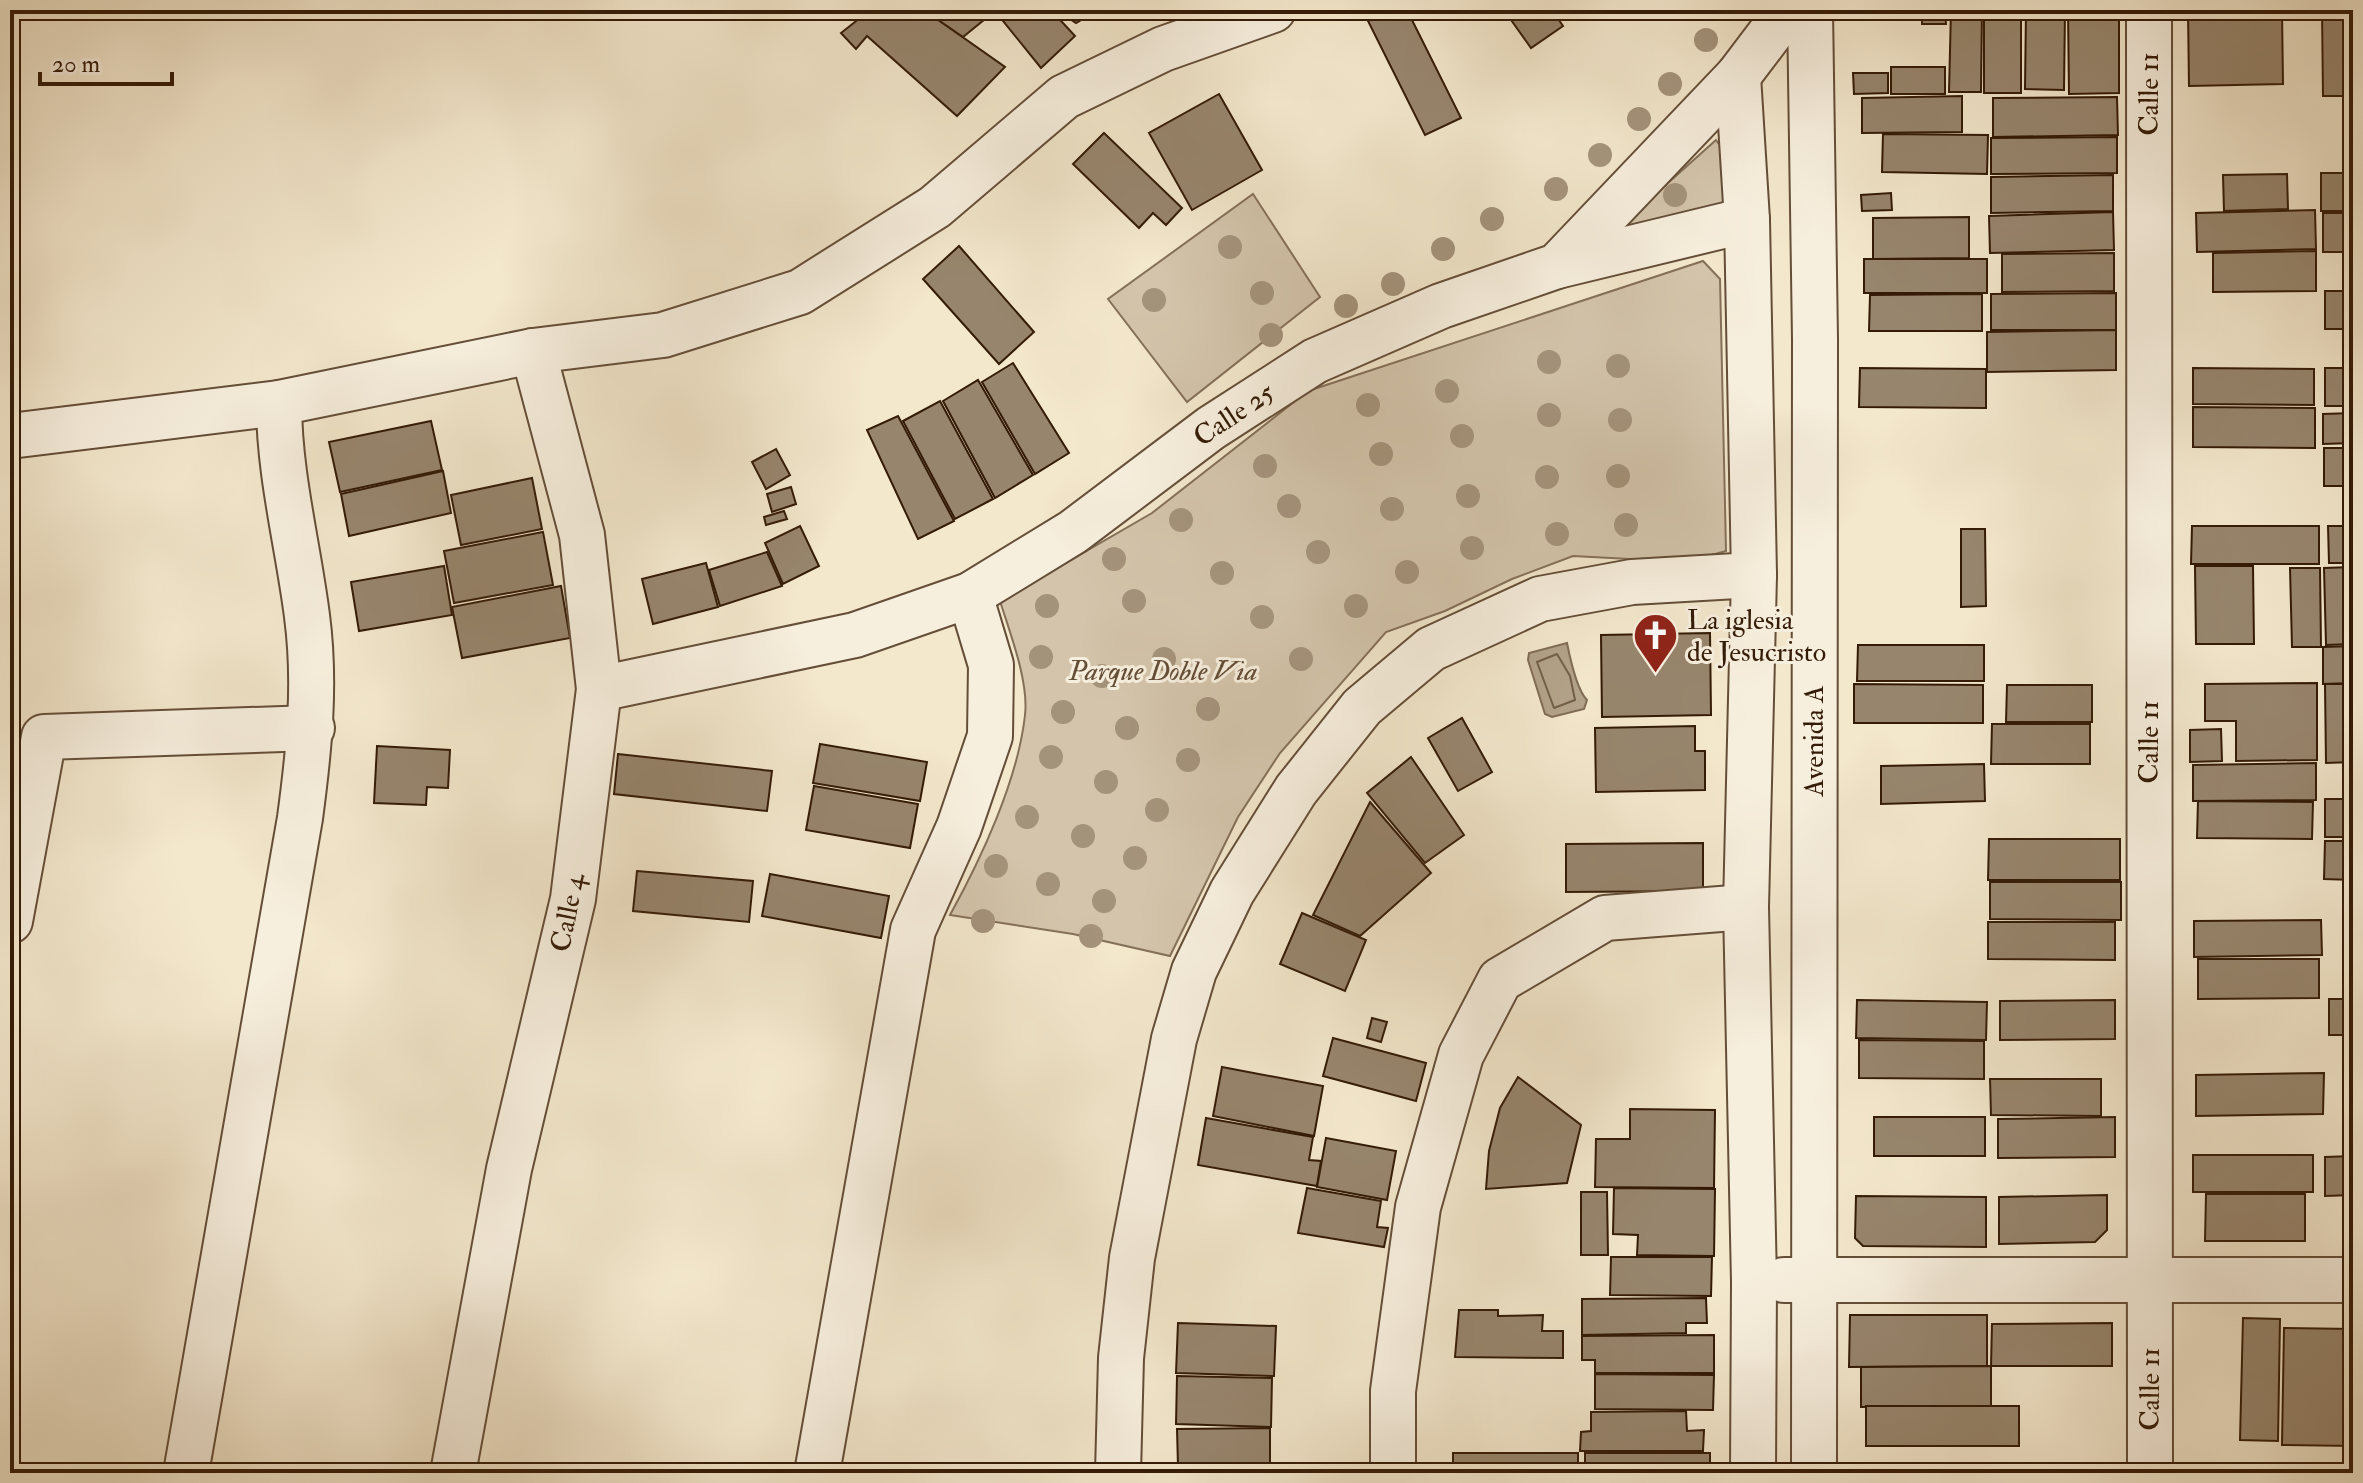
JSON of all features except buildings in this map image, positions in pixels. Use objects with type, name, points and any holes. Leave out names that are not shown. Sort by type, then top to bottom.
[{"type":"street","points":[[10,436],[279,403],[533,351],[663,335],[800,292],[935,207],[1064,97],[1163,49],[1273,10]]},
{"type":"street","name":"Calle 25","points":[[599,689],[855,635],[970,595],[1073,532],[1211,428],[1315,361],[1441,306],[1557,266],[1738,76],[1788,10]]},
{"type":"street","name":"Avenida A","points":[[1810,10],[1815,339],[1814,1473]]},
{"type":"street","name":"Calle 11","points":[[2149,10],[2150,1473]]},
{"type":"street","points":[[1738,76],[1747,220],[1754,575],[1746,907],[1754,1282],[1753,1473]]},
{"type":"street","points":[[1557,266],[1747,220]]},
{"type":"street","name":"Calle 4","points":[[453,1473],[509,1169],[573,899],[599,689],[582,535],[533,351]]},
{"type":"street","points":[[186,1473],[298,833],[312,728],[308,619],[279,442],[279,403]]},
{"type":"street","points":[[1118,1473],[1121,1358],[1132,1258],[1174,1039],[1194,971],[1232,892],[1296,790],[1362,707],[1431,649],[1540,599],[1632,582],[1754,575]]},
{"type":"street","points":[[817,1473],[913,930],[959,827],[990,736],[991,665],[970,595]]},
{"type":"street","points":[[10,921],[44,737],[312,728]]},
{"type":"street","points":[[1393,1473],[1393,1391],[1418,1207],[1461,1055],[1500,980],[1605,918],[1746,907]]},
{"type":"street","points":[[1754,1282],[1813,1278],[2353,1280]]},
{"type":"green space","points":[[1716,140],[1726,154],[1728,215],[1602,242]]},
{"type":"green space","points":[[1253,194],[1320,297],[1187,402],[1108,299]]},
{"type":"green space","name":"Parque Doble Via","points":[[1703,261],[1720,279],[1726,551],[1686,562],[1573,556],[1512,579],[1445,611],[1386,632],[1280,753],[1238,817],[1170,956],[1073,934],[950,915],[974,869],[1006,792],[1015,766],[1025,715],[1018,658],[1000,601],[1152,513],[1308,391]]},
{"type":"water","points":[[1567,643],[1577,682],[1587,700],[1584,709],[1552,717],[1545,714],[1528,660],[1529,653]]},
{"type":"place","name":"La iglesia de Jesucristo","points":[[1656,675]]}]
